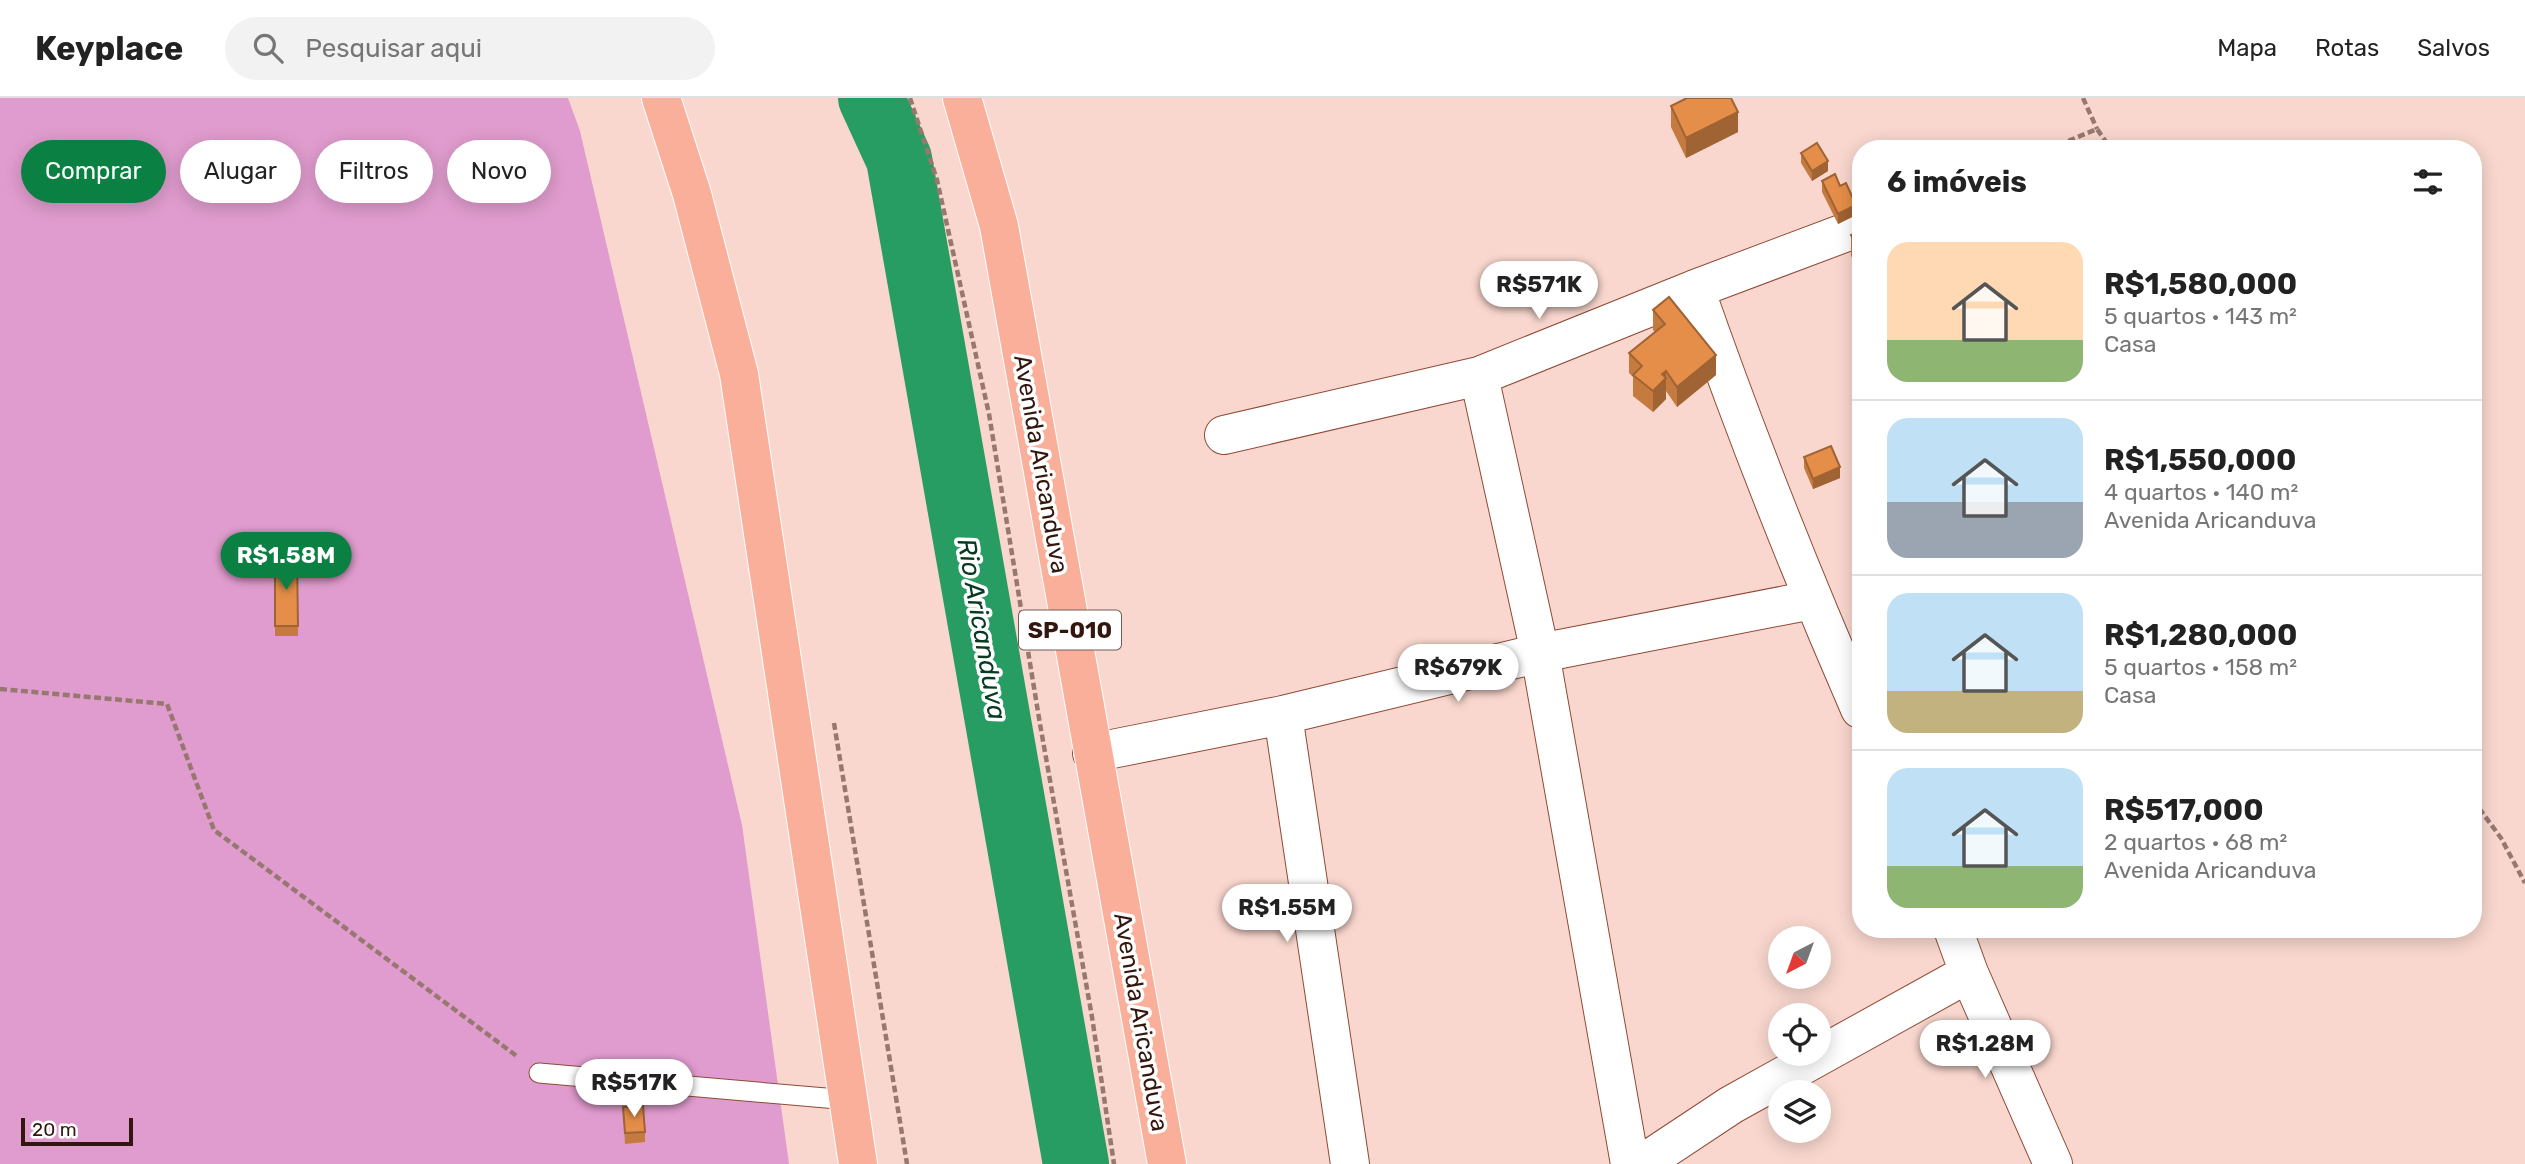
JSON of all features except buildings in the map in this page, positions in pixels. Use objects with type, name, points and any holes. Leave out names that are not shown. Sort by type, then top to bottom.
[{"type":"highway","points":[[661,98],[692,194],[739,374],[858,1164]]},
{"type":"highway","name":"Avenida Aricanduva","points":[[962,98],[999,226],[1167,1164]]},
{"type":"street","points":[[1224,435],[1479,376],[1852,230]]},
{"type":"street","points":[[1696,289],[1736,405],[1812,600],[1852,691]]},
{"type":"street","points":[[1479,376],[1540,653],[1630,1164]]},
{"type":"street","points":[[1092,753],[1283,715],[1540,653],[1812,600]]},
{"type":"street","points":[[1283,715],[1350,1164]]},
{"type":"street","points":[[1956,938],[2053,1164]]},
{"type":"street","points":[[1642,1164],[1731,1105],[1969,973]]},
{"type":"lane","points":[[539,1073],[849,1100]]},
{"type":"path","points":[[910,98],[937,180],[989,414],[1092,1017],[1114,1164]]},
{"type":"path","points":[[2083,98],[2096,129],[2104,140]]},
{"type":"path","points":[[2070,140],[2096,129]]},
{"type":"path","points":[[0,689],[167,704],[214,830],[539,1073]]},
{"type":"path","points":[[2482,812],[2501,838],[2525,883]]},
{"type":"shaded area","points":[[0,98],[568,98],[580,131],[742,825],[789,1164],[0,1164]]},
{"type":"waterway","name":"Rio Aricanduva","points":[[871,98],[899,159],[1076,1164]]}]
